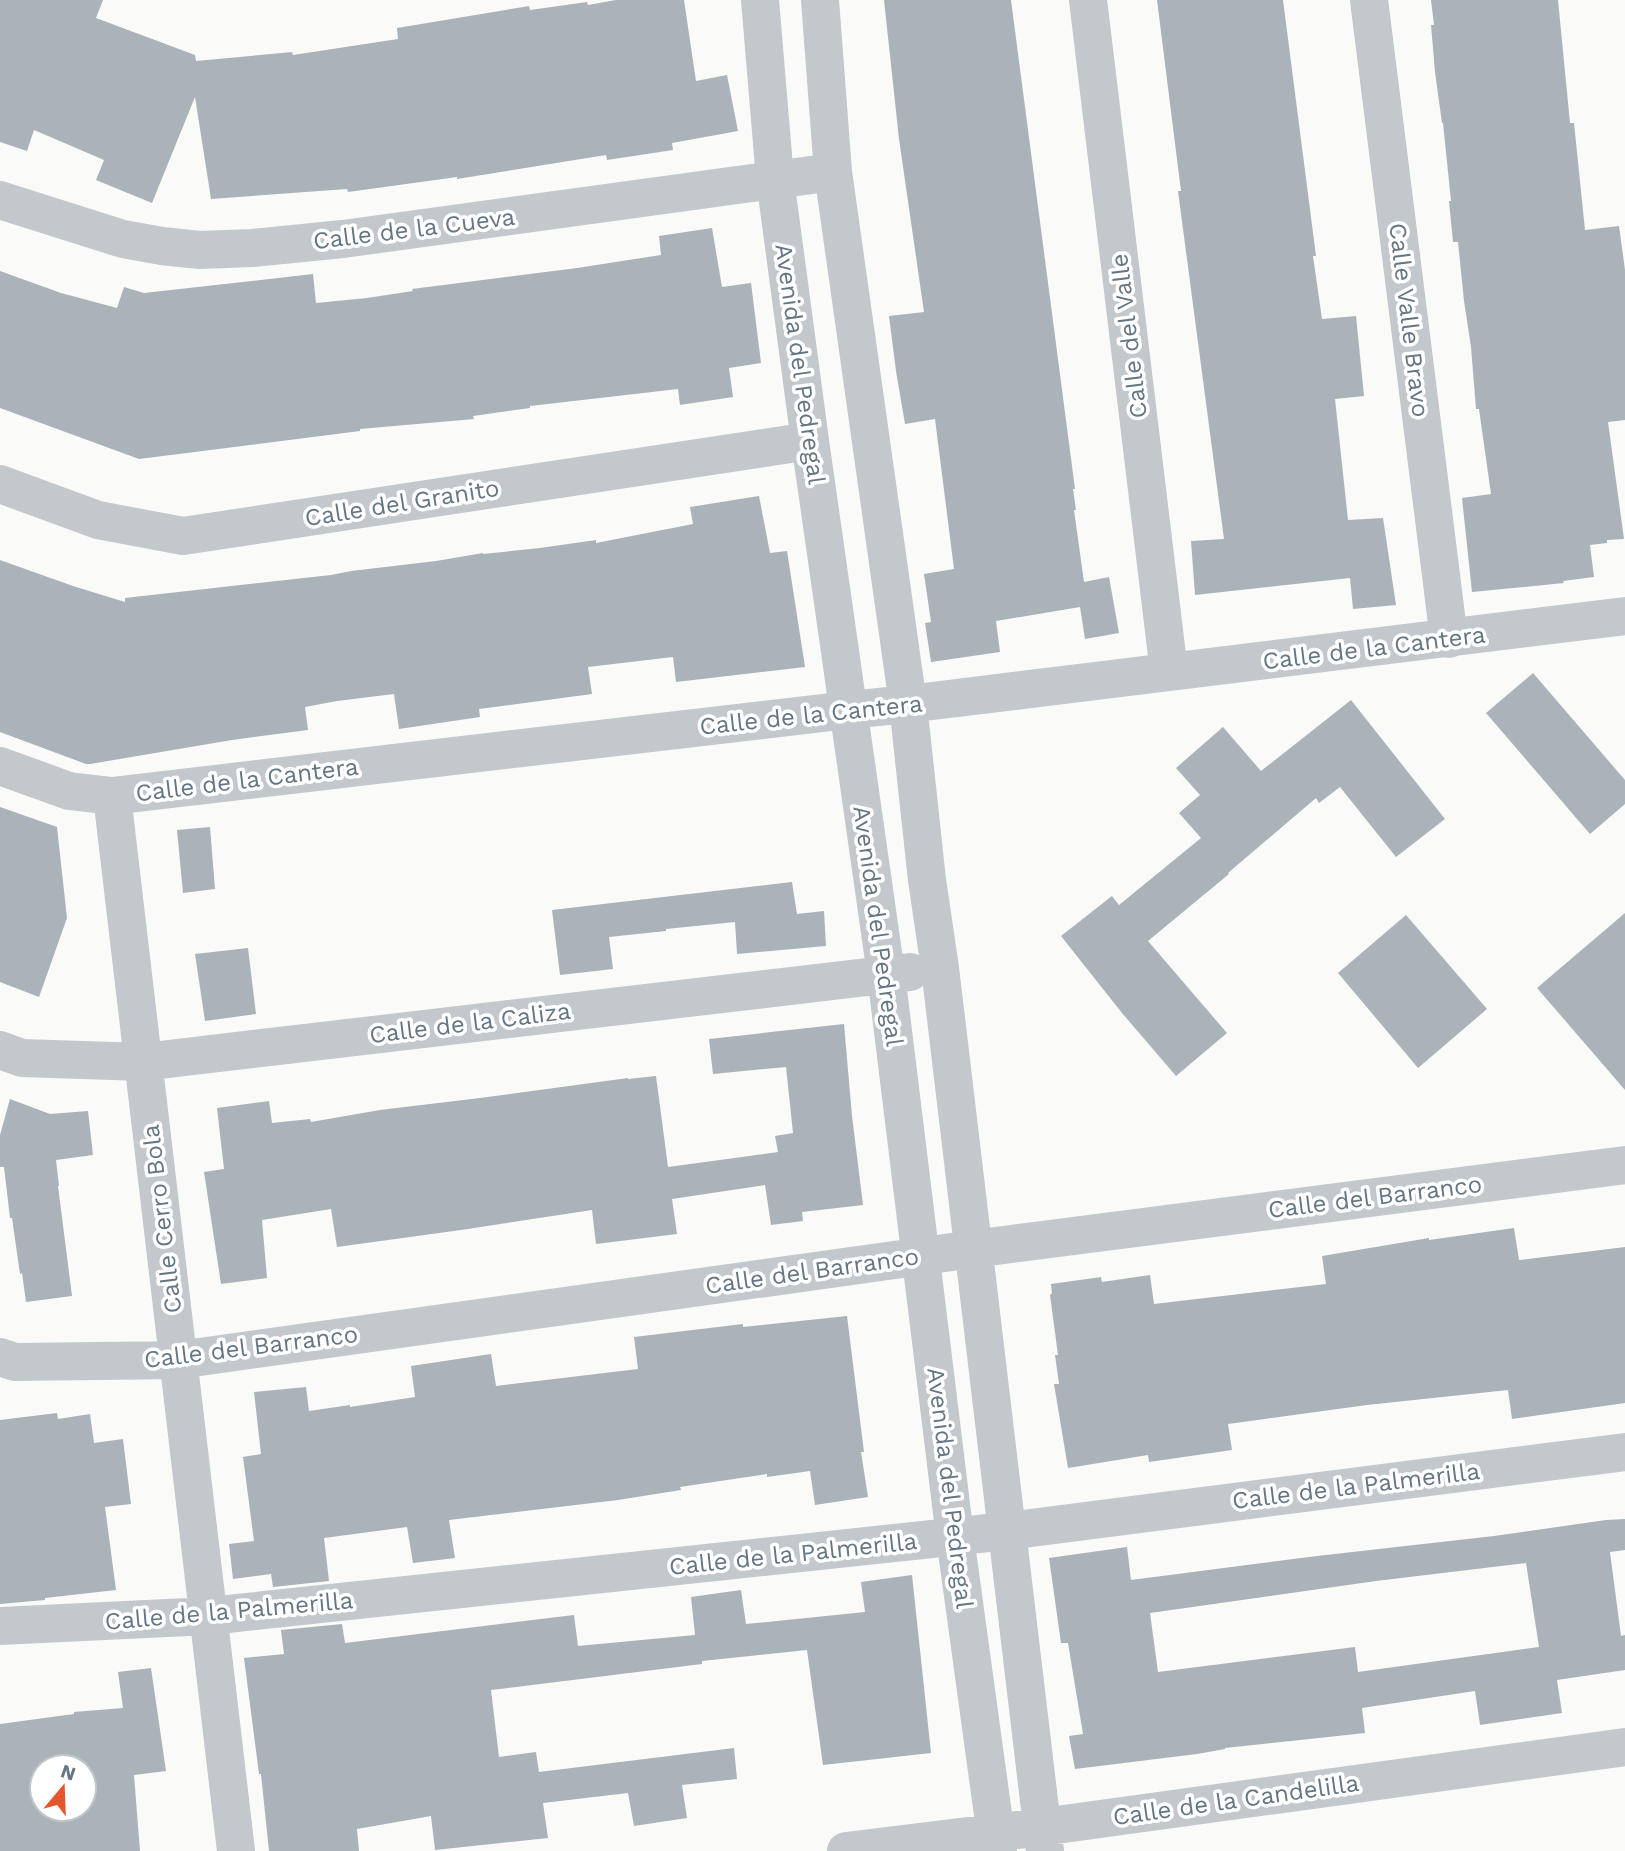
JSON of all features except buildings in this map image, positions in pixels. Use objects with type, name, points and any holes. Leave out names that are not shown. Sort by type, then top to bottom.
[{"type":"street","name":"Avenida del Pedregal","points":[[760,0],[775,179],[886,974],[955,1537],[997,1842]]},
{"type":"street","points":[[820,0],[833,172],[908,704],[1044,1839]]},
{"type":"street","name":"Calle del Valle","points":[[1088,0],[1169,672]]},
{"type":"street","name":"Calle Valle Bravo","points":[[1369,0],[1448,639]]},
{"type":"street","name":"Calle de la Cueva","points":[[0,200],[123,239],[200,250],[343,239],[833,172]]},
{"type":"street","name":"Calle del Granito","points":[[0,484],[98,520],[183,536],[810,441]]},
{"type":"street","name":"Calle de la Cantera","points":[[0,766],[69,791],[112,796],[908,704],[1625,617]]},
{"type":"street","name":"Calle Cerro Bola","points":[[112,796],[236,1851]]},
{"type":"street","name":"Calle de la Caliza","points":[[0,1050],[22,1058],[143,1062],[940,968]]},
{"type":"street","name":"Calle del Barranco","points":[[0,1357],[15,1362],[178,1360],[973,1248],[1625,1165]]},
{"type":"street","name":"Calle de la Palmerilla","points":[[0,1626],[208,1616],[955,1537],[1625,1452]]},
{"type":"street","name":"Calle de la Candelilla","points":[[846,1851],[1044,1839],[1625,1747]]}]
